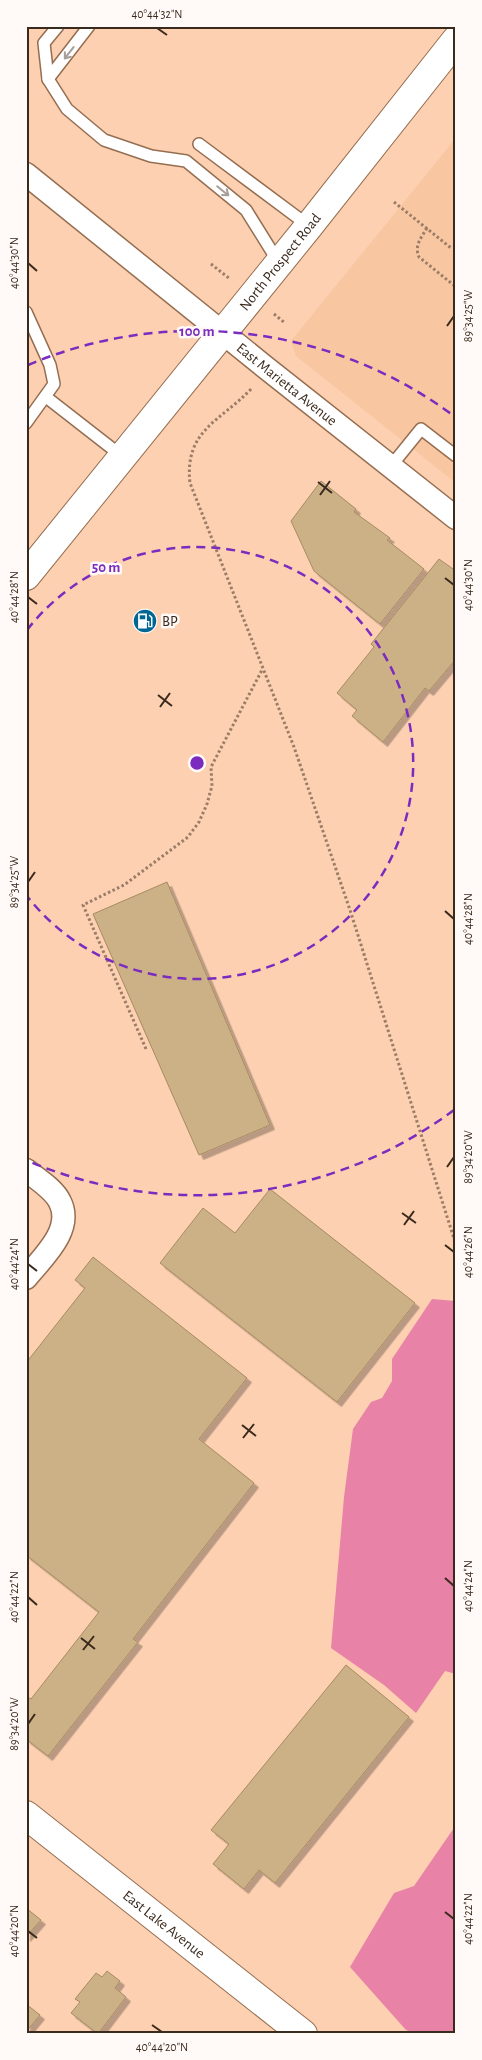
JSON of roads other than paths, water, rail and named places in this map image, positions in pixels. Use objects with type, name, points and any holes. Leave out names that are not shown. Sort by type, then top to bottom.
[{"type":"main road","name":"North Prospect Road","points":[[26,576],[279,264],[456,40]]},
{"type":"main road","name":"East Lake Avenue","points":[[26,1815],[303,2034]]},
{"type":"street","name":"East Marietta Avenue","points":[[26,174],[456,518]]},
{"type":"street","points":[[26,1170],[60,1201],[65,1217],[58,1238],[26,1278]]},
{"type":"lane","points":[[58,26],[44,43],[48,79],[67,109],[104,140],[151,156],[186,161],[246,210],[279,264]]},
{"type":"lane","points":[[48,79],[89,26]]},
{"type":"lane","points":[[199,144],[309,226]]},
{"type":"lane","points":[[26,312],[50,365],[54,384],[26,423]]},
{"type":"lane","points":[[46,397],[123,457]]},
{"type":"lane","points":[[391,466],[421,429],[456,456]]},
{"type":"place","name":"BP","points":[[145,621]]}]
